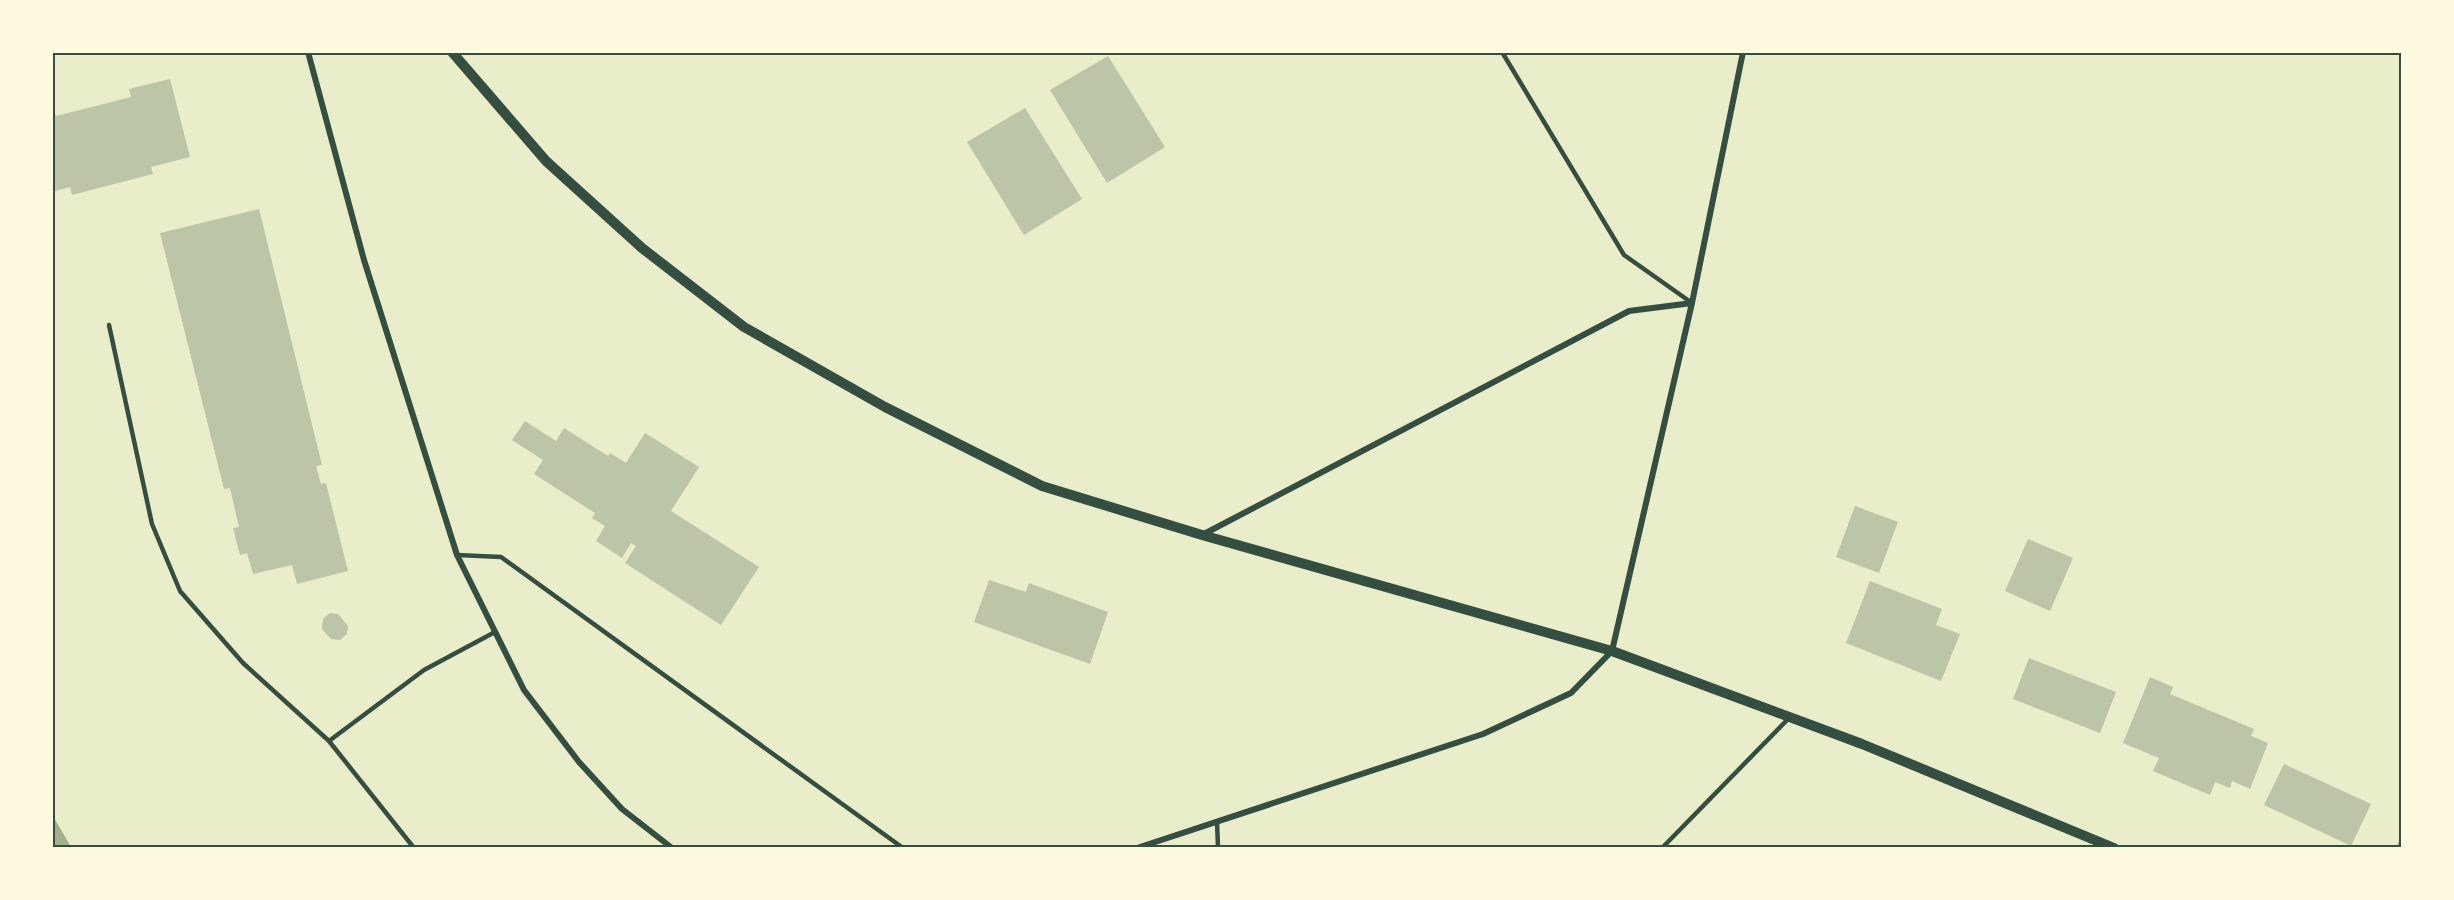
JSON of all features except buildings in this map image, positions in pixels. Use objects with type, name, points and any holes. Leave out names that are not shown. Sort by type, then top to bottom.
[{"type":"street","points":[[308,52],[364,260],[457,555],[524,690],[579,762],[622,809],[672,848]]},
{"type":"street","points":[[452,52],[546,161],[642,248],[744,327],[885,407],[1042,486],[1202,535],[1612,651],[1862,744],[2114,848]]},
{"type":"street","points":[[1137,848],[1483,734],[1571,693],[1612,651],[1692,303],[1743,52]]},
{"type":"street","points":[[1202,535],[1629,311],[1692,303]]},
{"type":"lane","points":[[1502,52],[1624,255],[1692,303]]},
{"type":"lane","points":[[109,325],[152,524],[180,591],[243,663],[329,741],[414,848]]},
{"type":"lane","points":[[457,555],[501,556],[903,848]]},
{"type":"lane","points":[[329,741],[424,670],[495,633]]},
{"type":"lane","points":[[1662,848],[1790,717]]},
{"type":"lane","points":[[1217,822],[1218,848]]},
{"type":"shaded area","points":[[53,816],[71,847],[53,847]]}]
